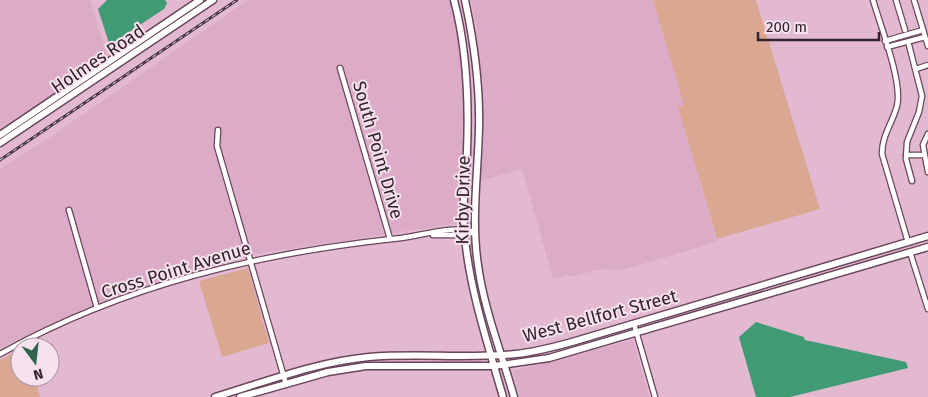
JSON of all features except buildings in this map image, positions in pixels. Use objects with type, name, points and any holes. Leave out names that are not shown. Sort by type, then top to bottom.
[{"type":"main road","name":"Holmes Road","points":[[193,9],[200,0]]},
{"type":"main road","name":"Holmes Road","points":[[0,143],[193,9],[213,0]]},
{"type":"main road","name":"Kirby Drive","points":[[454,0],[461,34],[467,87],[467,154],[463,202],[464,232],[473,289],[503,397]]},
{"type":"main road","name":"Kirby Drive","points":[[465,0],[472,33],[478,86],[475,232],[478,265],[514,397]]},
{"type":"main road","points":[[461,34],[472,33]]},
{"type":"main road","name":"Holmes Road","points":[[0,135],[96,75]]},
{"type":"main road","points":[[467,87],[478,86]]},
{"type":"main road","points":[[467,154],[478,154]]},
{"type":"main road","name":"West Bellfort Street","points":[[240,397],[347,360],[399,355],[492,356],[532,352],[634,324],[928,236]]},
{"type":"main road","points":[[910,252],[915,245],[928,240]]},
{"type":"main road","points":[[885,260],[886,256],[904,250],[908,242]]},
{"type":"main road","name":"West Bellfort Street","points":[[215,397],[285,380],[347,368],[400,364],[494,366],[573,352],[928,246]]},
{"type":"main road","points":[[814,270],[817,280]]},
{"type":"main road","points":[[757,287],[760,297]]},
{"type":"main road","points":[[701,304],[704,313]]},
{"type":"main road","points":[[474,355],[485,350],[487,340]]},
{"type":"main road","points":[[572,342],[573,352]]},
{"type":"main road","points":[[399,355],[400,364]]},
{"type":"street","points":[[873,0],[898,93],[897,106],[882,142],[882,154],[908,242]]},
{"type":"street","points":[[896,0],[916,69],[921,101],[908,135],[906,155],[912,181]]},
{"type":"street","points":[[914,0],[928,46]]},
{"type":"street","points":[[885,41],[905,33],[923,30]]},
{"type":"street","points":[[887,47],[925,37]]},
{"type":"street","points":[[916,69],[928,66]]},
{"type":"street","name":"South Point Drive","points":[[340,68],[390,239]]},
{"type":"street","points":[[218,130],[217,146],[285,380]]},
{"type":"street","points":[[928,134],[923,145],[923,154],[928,172]]},
{"type":"street","points":[[906,155],[923,154]]},
{"type":"street","points":[[69,210],[97,308]]},
{"type":"street","points":[[464,232],[475,232]]},
{"type":"street","name":"Cross Point Avenue","points":[[0,354],[97,308],[165,283],[250,260],[323,247],[464,232]]},
{"type":"street","points":[[910,252],[928,309]]},
{"type":"street","points":[[634,324],[655,397]]},
{"type":"shaded area","points":[[0,0],[90,0],[108,58],[0,128]]},
{"type":"shaded area","points":[[107,0],[165,0],[167,3],[164,9],[114,42],[109,43],[98,9]]},
{"type":"shaded area","points":[[248,0],[451,0],[464,76],[466,144],[460,223],[255,254],[207,266],[88,307],[24,337],[10,337],[10,343],[0,348],[0,169],[49,138]]},
{"type":"shaded area","points":[[471,0],[653,0],[684,105],[678,107],[717,242],[622,270],[601,269],[570,277],[568,274],[553,279],[522,169],[480,181],[484,138],[482,89],[476,26]]},
{"type":"shaded area","points":[[653,0],[756,0],[820,209],[717,239],[678,107],[684,105]]},
{"type":"shaded area","points":[[248,268],[269,343],[222,357],[199,281]]},
{"type":"shaded area","points":[[756,322],[804,337],[805,340],[906,362],[908,368],[790,397],[756,397],[739,337]]},
{"type":"shaded area","points":[[633,340],[649,397],[520,397],[513,371]]},
{"type":"shaded area","points":[[10,354],[10,387],[38,387],[40,397],[0,397],[0,360]]},
{"type":"railway","points":[[0,160],[237,0]]}]
